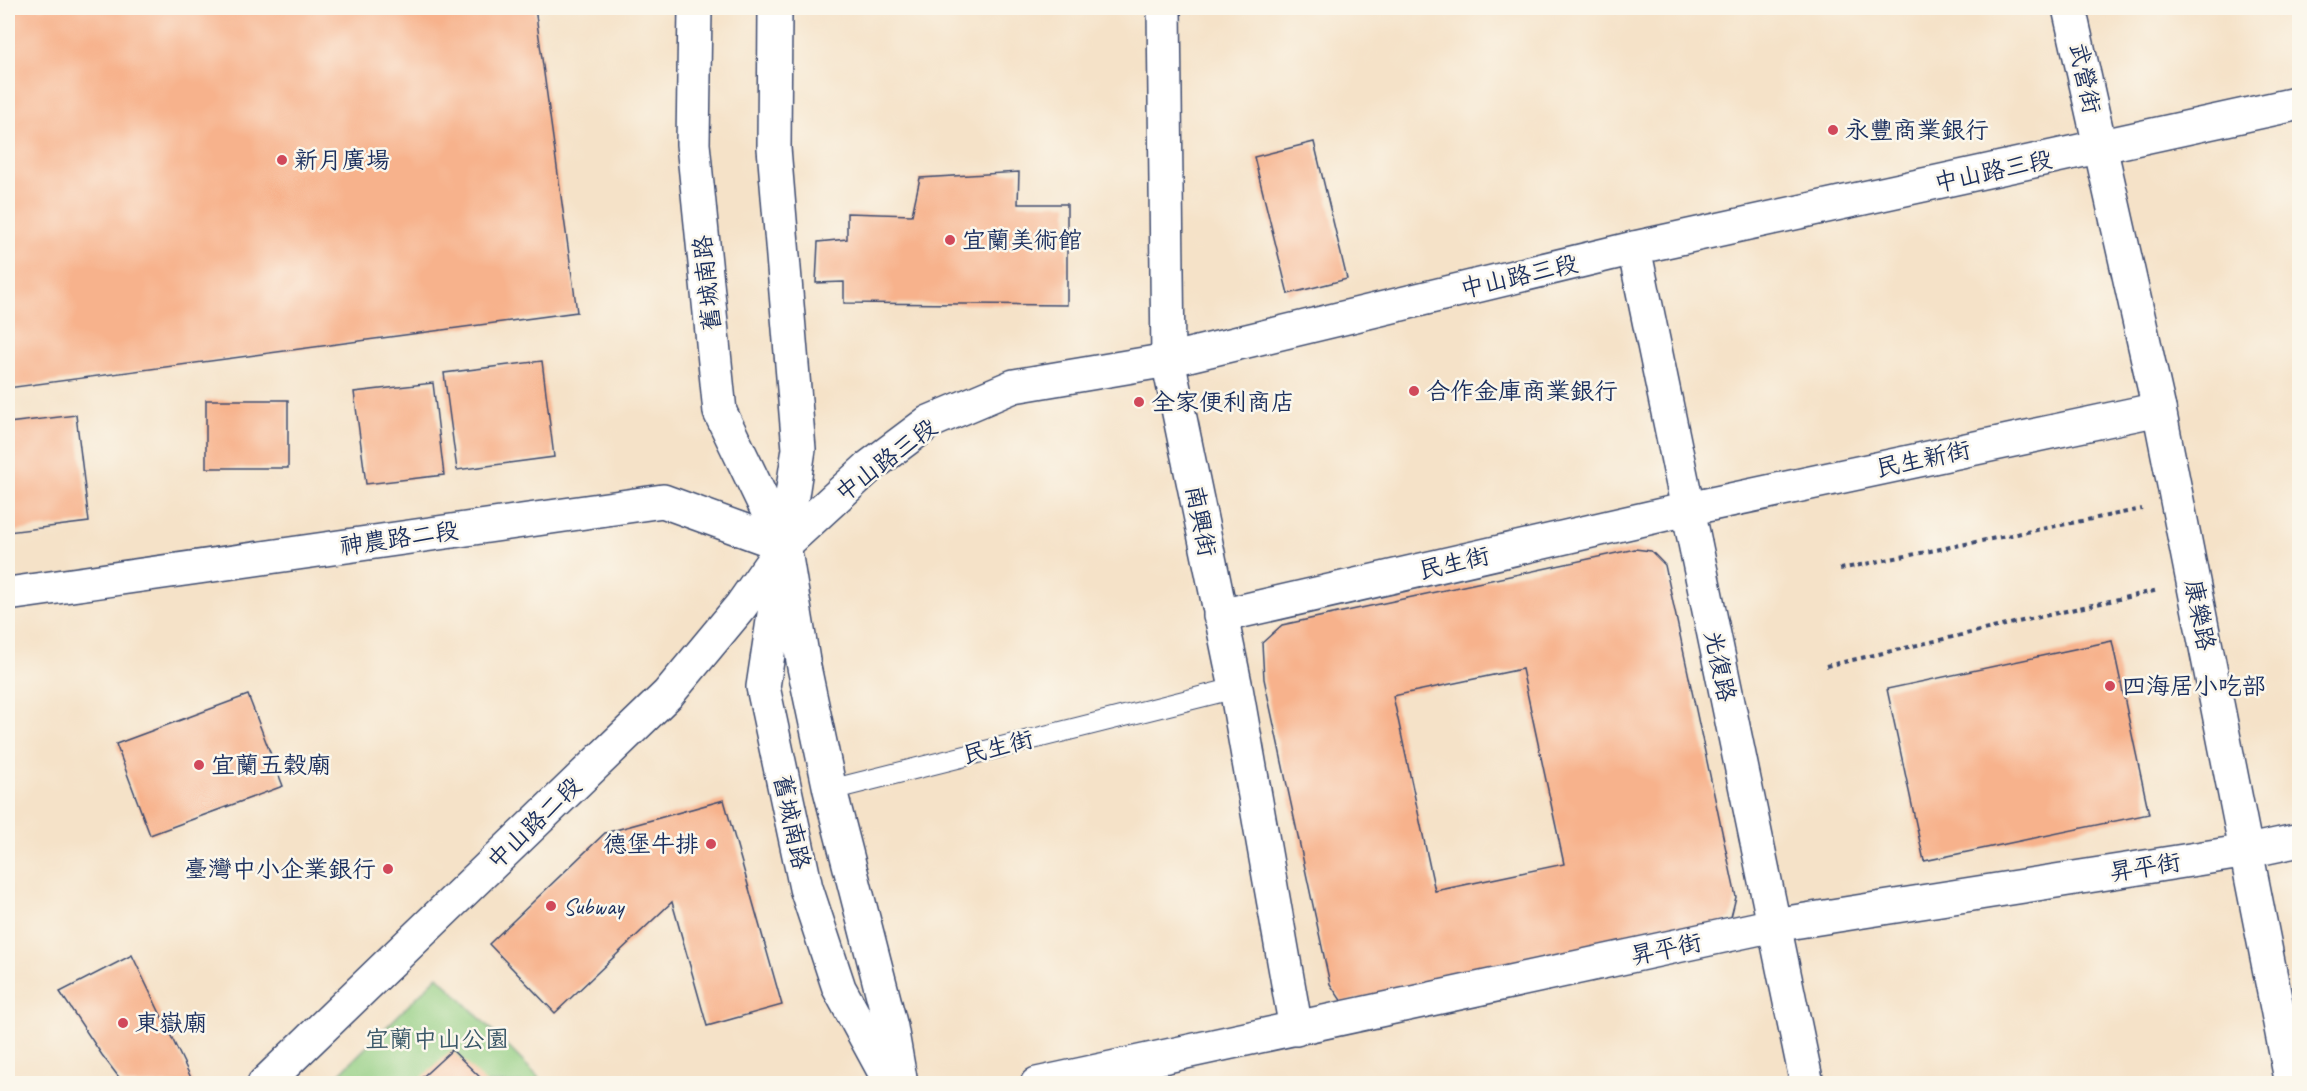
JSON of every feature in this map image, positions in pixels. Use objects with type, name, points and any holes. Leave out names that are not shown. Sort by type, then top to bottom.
[{"type":"street","name":"舊城南路","points":[[695,8],[693,144],[720,412],[784,545],[804,667],[830,790],[891,1026],[901,1083]]},
{"type":"street","name":"舊城南路","points":[[775,8],[774,148],[799,449],[763,687],[807,888],[839,988],[891,1083]]},
{"type":"street","name":"南興街","points":[[1164,8],[1168,360],[1236,688],[1296,1029]]},
{"type":"street","name":"武營街","points":[[2069,8],[2100,148]]},
{"type":"street","name":"中山路三段","points":[[784,545],[869,467],[929,422],[1014,386],[1168,360],[1634,249],[2300,103]]},
{"type":"street","name":"康樂路","points":[[2100,148],[2159,408],[2292,1083]]},
{"type":"street","name":"光復路","points":[[1634,249],[1807,1083]]},
{"type":"street","name":"民生新街","points":[[1688,509],[2159,408]]},
{"type":"street","name":"神農路二段","points":[[8,594],[663,501],[784,545]]},
{"type":"street","name":"民生街","points":[[1220,616],[1688,509]]},
{"type":"street","name":"中山路二段","points":[[264,1083],[668,694],[741,606],[784,545]]},
{"type":"street","name":"昇平街","points":[[1037,1083],[1774,925],[2247,851],[2300,840]]},
{"type":"lane","name":"民生街","points":[[830,790],[1236,688]]},
{"type":"path","points":[[1840,569],[2177,502]]},
{"type":"path","points":[[1826,666],[2193,582]]},
{"type":"green space","name":"宜蘭中山公園","points":[[438,976],[544,1083],[329,1084]]},
{"type":"building","name":"新月廣場","points":[[8,8],[535,8],[577,312],[8,388]]},
{"type":"building","points":[[1314,142],[1347,279],[1288,294],[1254,157]]},
{"type":"building","name":"宜蘭美術館","points":[[1019,172],[1018,204],[1067,204],[1067,305],[844,303],[844,282],[816,283],[818,242],[847,239],[847,213],[912,215],[920,178]]},
{"type":"building","points":[[542,361],[554,457],[457,470],[444,373]]},
{"type":"building","points":[[433,383],[444,475],[366,484],[354,392]]},
{"type":"building","points":[[206,400],[288,400],[288,468],[206,468]]},
{"type":"building","points":[[76,415],[89,522],[8,532],[8,423]]},
{"type":"building","points":[[1635,549],[1651,551],[1665,565],[1736,897],[1731,917],[1710,930],[1342,1002],[1330,984],[1264,679],[1262,643],[1282,625]],"holes":[[[1522,669],[1564,864],[1435,891],[1393,696]]]},
{"type":"building","points":[[2112,641],[2149,814],[1924,861],[1887,689]]},
{"type":"building","name":"宜蘭五穀廟","points":[[248,695],[283,786],[150,835],[116,744]]},
{"type":"building","points":[[724,800],[782,1005],[707,1026],[672,902],[555,1013],[489,944],[605,833]]},
{"type":"building","name":"東嶽廟","points":[[132,955],[194,1084],[124,1084],[60,992]]},
{"type":"building","points":[[452,1050],[487,1084],[415,1084]]},
{"type":"place","name":"永豐商業銀行","points":[[1833,130]]},
{"type":"place","name":"新月廣場","points":[[282,160]]},
{"type":"place","name":"宜蘭美術館","points":[[950,240]]},
{"type":"place","name":"合作金庫商業銀行","points":[[1414,391]]},
{"type":"place","name":"全家便利商店","points":[[1139,402]]},
{"type":"place","name":"四海居小吃部","points":[[2110,686]]},
{"type":"place","name":"宜蘭五穀廟","points":[[199,765]]},
{"type":"place","name":"德堡牛排","points":[[711,844]]},
{"type":"place","name":"臺灣中小企業銀行","points":[[388,869]]},
{"type":"place","name":"Subway","points":[[551,906]]},
{"type":"place","name":"東嶽廟","points":[[123,1023]]}]
